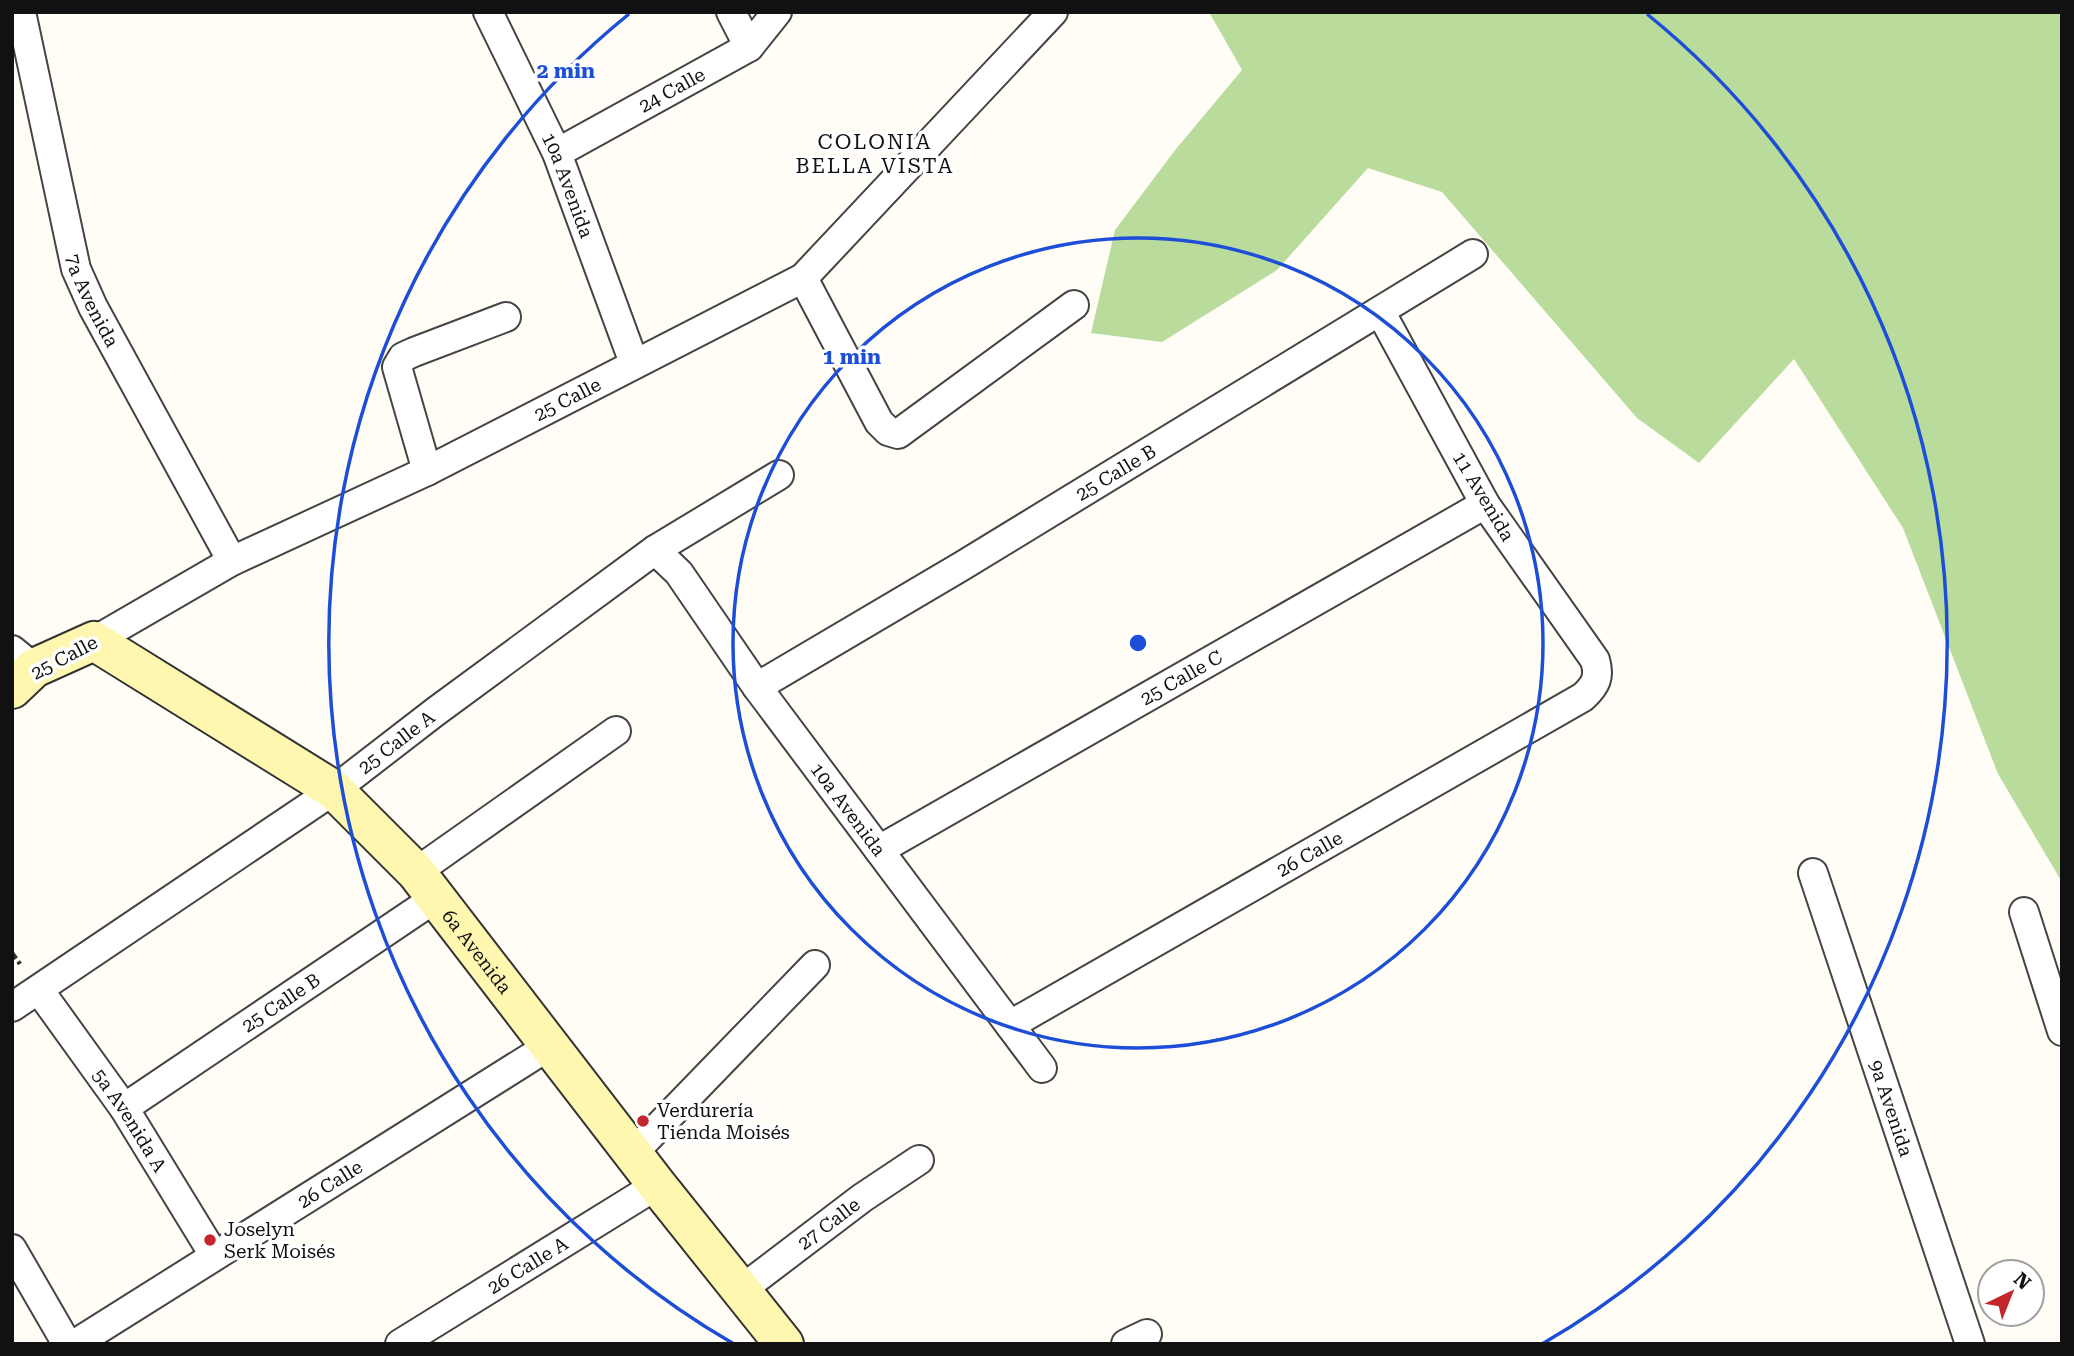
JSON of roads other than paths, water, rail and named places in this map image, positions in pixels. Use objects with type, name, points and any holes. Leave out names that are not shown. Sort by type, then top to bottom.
[{"type":"street","name":"7a Avenida","points":[[21,12],[21,50],[76,269],[93,307],[232,561]]},
{"type":"street","name":"10a Avenida","points":[[488,12],[557,153],[634,363]]},
{"type":"street","points":[[730,12],[749,47]]},
{"type":"street","name":"24 Calle","points":[[557,153],[749,47],[777,12]]},
{"type":"street","name":"25 Calle","points":[[19,669],[94,641],[232,561],[427,471],[803,278],[1053,12]]},
{"type":"street","name":"25 Calle B","points":[[757,687],[962,566],[1473,254]]},
{"type":"street","points":[[803,278],[879,422],[888,431],[898,434],[1074,305]]},
{"type":"street","name":"11 Avenida","points":[[1380,311],[1485,504],[1595,660],[1599,674]]},
{"type":"street","points":[[427,471],[397,367],[403,357],[506,317]]},
{"type":"street","name":"25 Calle A","points":[[12,1007],[334,789],[655,550],[779,475]]},
{"type":"street","name":"25 Calle C","points":[[879,850],[1485,504]]},
{"type":"street","name":"10a Avenida","points":[[655,550],[679,573],[757,687],[1042,1068]]},
{"type":"street","name":"6a Avenida","points":[[94,641],[334,789],[426,885],[657,1185],[784,1344]]},
{"type":"street","name":"26 Calle","points":[[1010,1025],[1583,697],[1594,688],[1599,674]]},
{"type":"street","name":"25 Calle B","points":[[124,1108],[426,885],[616,731]]},
{"type":"street","name":"9a Avenida","points":[[1813,873],[1970,1344]]},
{"type":"street","points":[[2024,912],[2062,1031]]},
{"type":"street","points":[[633,1153],[815,965]]},
{"type":"street","name":"5a Avenida A","points":[[39,990],[124,1108],[214,1255]]},
{"type":"street","name":"26 Calle","points":[[75,1344],[549,1046]]},
{"type":"street","name":"27 Calle","points":[[741,1290],[862,1198],[919,1160]]},
{"type":"street","name":"26 Calle A","points":[[400,1344],[657,1185]]},
{"type":"street","points":[[12,1249],[67,1344]]},
{"type":"place","name":"Verdurería Tienda Moisés","points":[[643,1121]]},
{"type":"place","name":"Joselyn Serk Moisés","points":[[210,1240]]},
{"type":"district","name":"COLONIA BELLA VISTA","points":[[875,154]]}]
